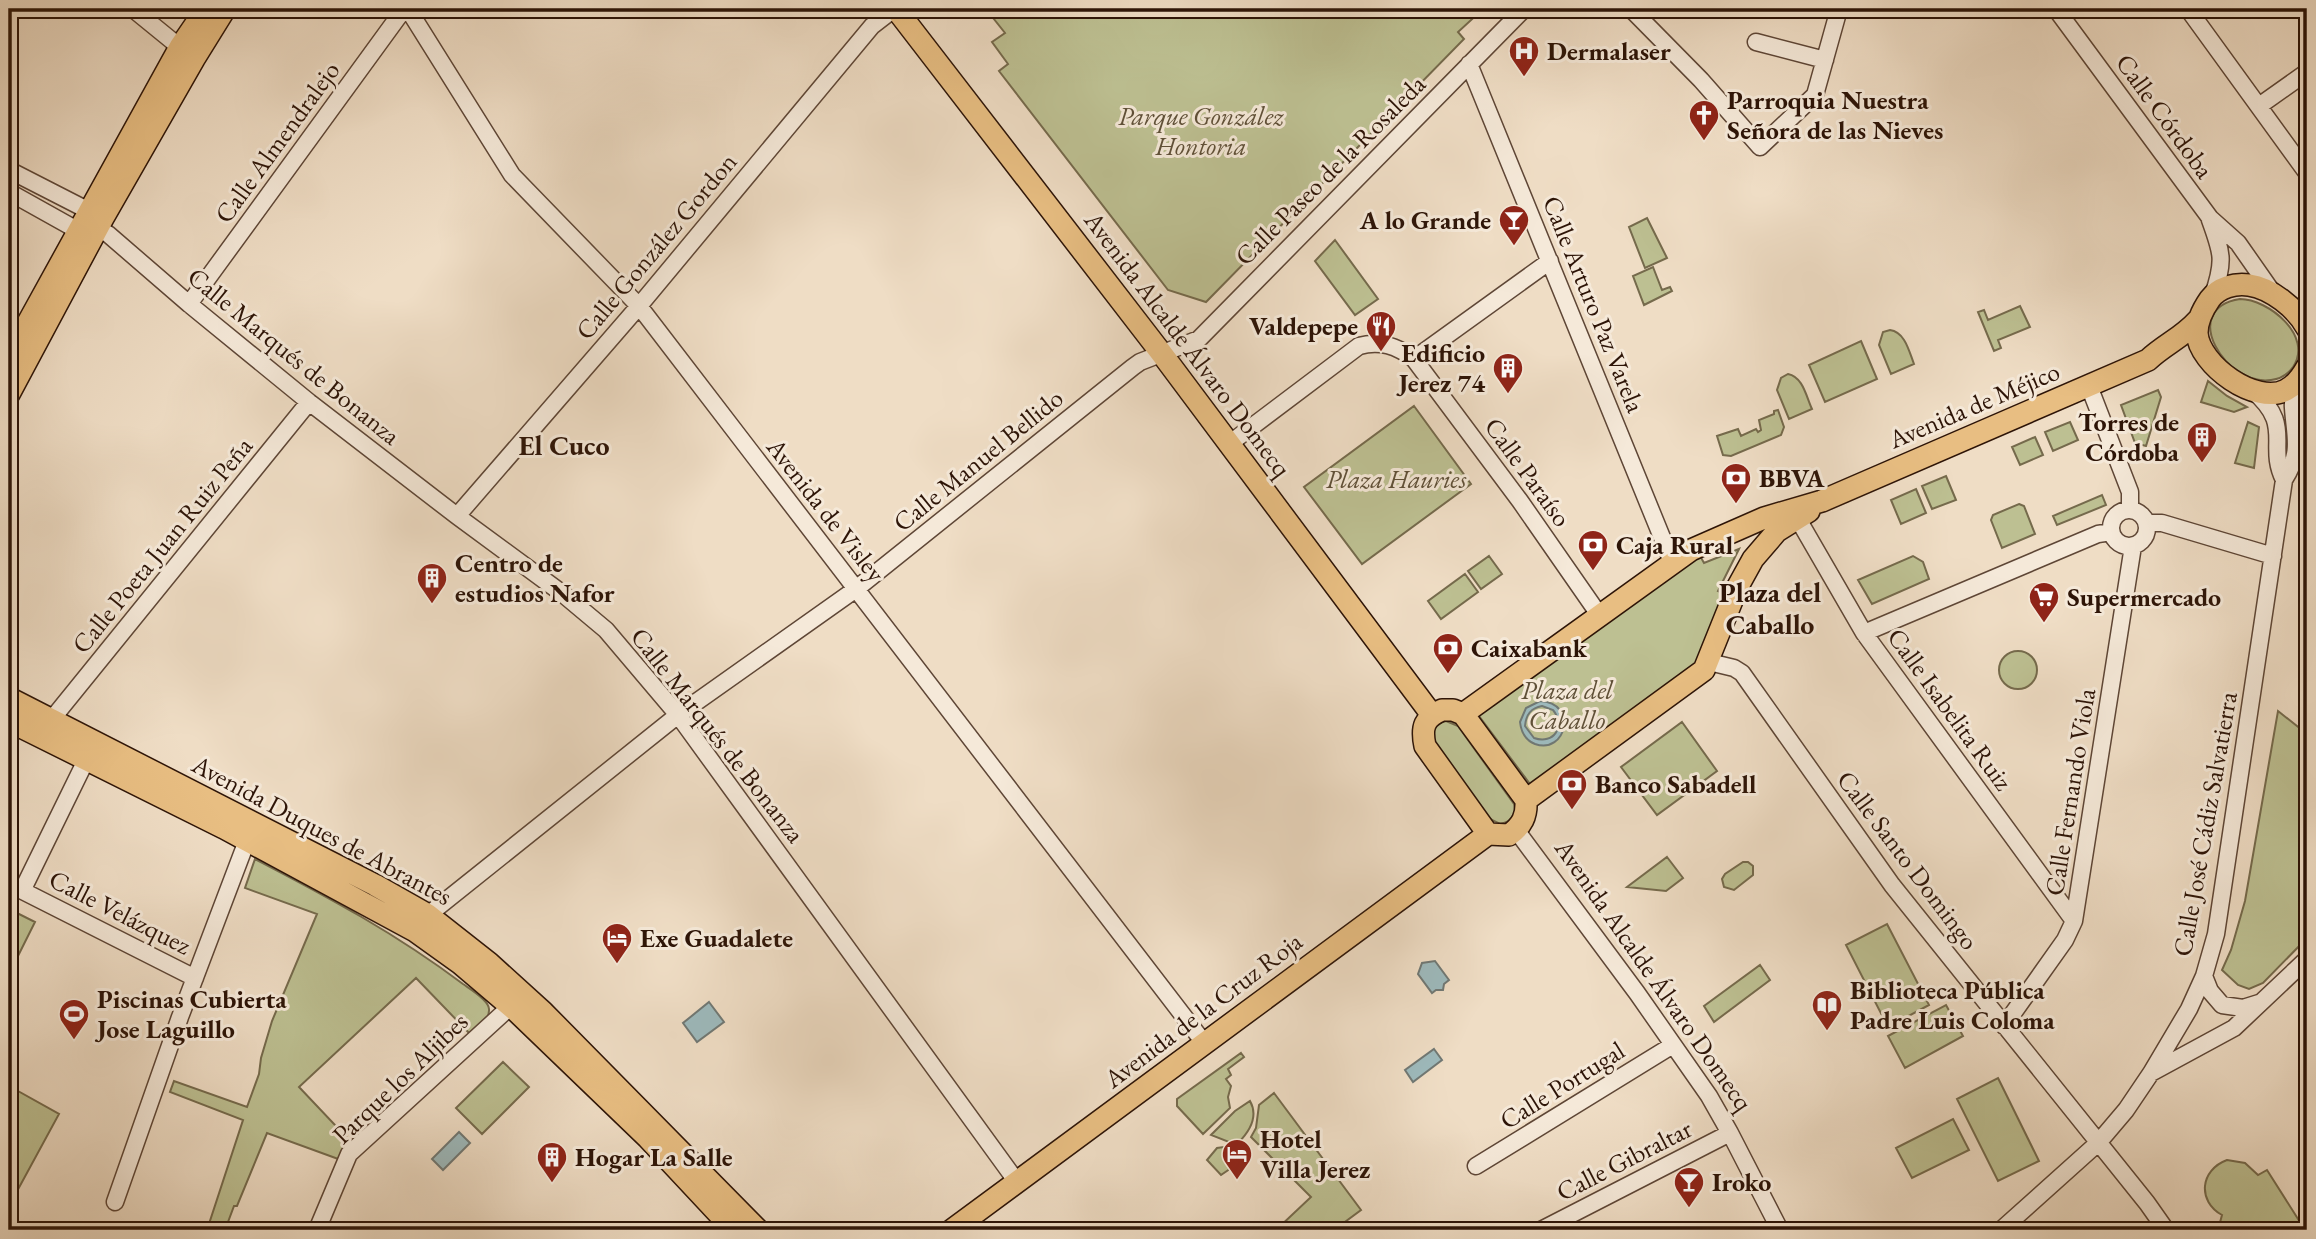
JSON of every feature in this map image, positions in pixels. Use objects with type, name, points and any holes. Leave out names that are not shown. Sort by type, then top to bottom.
[{"type":"main road","points":[[9,394],[94,226],[187,53],[206,9]]},
{"type":"main road","points":[[187,53],[225,9]]},
{"type":"main road","name":"Avenida Alcalde Álvaro Domecq","points":[[895,9],[1162,354],[1432,715]]},
{"type":"main road","points":[[9,357],[94,226]]},
{"type":"main road","points":[[2303,373],[2285,391],[2277,393],[2252,390],[2218,370],[2200,347],[2197,333],[2199,320],[2213,295],[2226,287],[2238,285],[2263,289],[2306,317]]},
{"type":"main road","name":"Avenida de Méjico","points":[[1822,501],[2148,360],[2159,349],[2182,337],[2199,320]]},
{"type":"main road","name":"Avenida de Méjico","points":[[2148,360],[2160,360],[2186,352],[2206,356]]},
{"type":"main road","points":[[1463,715],[1691,550],[1764,518],[1822,501]]},
{"type":"main road","points":[[1526,800],[1698,676],[1709,662],[1737,589],[1753,559],[1777,531],[1822,501]]},
{"type":"main road","name":"Avenida Duques de Abrantes","points":[[9,698],[52,719],[91,751]]},
{"type":"main road","points":[[1442,710],[1453,710],[1463,715],[1526,800],[1526,816],[1509,835],[1488,834],[1425,746],[1422,733],[1424,723],[1432,715],[1442,710]]},
{"type":"main road","name":"Avenida Duques de Abrantes","points":[[9,721],[91,751],[250,832],[428,915],[489,963],[731,1224],[758,1230]]},
{"type":"main road","name":"Avenida Duques de Abrantes","points":[[250,832],[415,931],[569,1050]]},
{"type":"main road","name":"Avenida de la Cruz Roja","points":[[952,1230],[1488,834]]},
{"type":"street","points":[[133,9],[187,53]]},
{"type":"street","name":"Calle Almendralejo","points":[[189,304],[406,9]]},
{"type":"street","name":"Avenida de Visley","points":[[406,9],[512,175],[639,306],[1205,1044]]},
{"type":"street","name":"Calle González Gordon","points":[[457,516],[639,306],[872,26],[895,9]]},
{"type":"street","name":"Calle Paseo de la Rosaleda","points":[[1162,354],[1199,339],[1524,9]]},
{"type":"street","points":[[1631,9],[1701,80],[1760,147],[1815,95],[1839,9]]},
{"type":"street","name":"Calle Córdoba","points":[[2056,9],[2210,218],[2238,243],[2274,295]]},
{"type":"street","points":[[2188,9],[2307,173]]},
{"type":"street","points":[[1756,42],[1825,60]]},
{"type":"street","name":"Calle Arturo Paz Varela","points":[[1469,64],[1672,562]]},
{"type":"street","points":[[2259,106],[2307,72]]},
{"type":"street","points":[[9,170],[94,226]]},
{"type":"street","points":[[9,192],[94,226]]},
{"type":"street","name":"Calle Córdoba","points":[[2210,218],[2222,261],[2213,295]]},
{"type":"street","name":"Calle Marqués de Bonanza","points":[[94,226],[309,402],[563,594],[606,630],[678,715],[1017,1182]]},
{"type":"street","points":[[1414,359],[1550,261]]},
{"type":"street","name":"Calle Paraíso","points":[[1229,444],[1359,346],[1371,342],[1401,350],[1414,359],[1520,501],[1600,616]]},
{"type":"street","name":"Calle Manuel Bellido","points":[[428,915],[678,715],[856,589],[1140,362],[1162,354]]},
{"type":"street","name":"Calle José Cádiz Salvatierra","points":[[2001,1230],[2098,1143],[2151,1073],[2189,1009],[2204,976],[2216,934],[2284,480],[2296,456],[2297,431],[2292,406],[2303,373]]},
{"type":"street","points":[[2088,386],[2130,492],[2130,509]]},
{"type":"street","name":"Calle José Cádiz Salvatierra","points":[[2252,390],[2273,412],[2279,431],[2279,470],[2284,480]]},
{"type":"street","name":"Calle Poeta Juan Ruiz Peña","points":[[52,719],[309,402]]},
{"type":"street","points":[[2130,509],[2141,513],[2147,523],[2146,533],[2133,546],[2120,544],[2111,532],[2119,513],[2130,509]]},
{"type":"street","name":"Calle Isabelita Ruiz","points":[[1798,519],[1864,633],[2074,921]]},
{"type":"street","points":[[2147,523],[2162,523],[2273,556]]},
{"type":"street","points":[[1864,633],[2098,534],[2111,532]]},
{"type":"street","name":"Calle Fernando Viola","points":[[2004,1026],[2065,940],[2074,921],[2133,546]]},
{"type":"street","name":"Calle Santo Domingo","points":[[1709,662],[1734,668],[1742,673],[1892,885],[2166,1230]]},
{"type":"street","name":"Calle Velázquez","points":[[91,751],[16,886],[195,978]]},
{"type":"street","name":"Avenida Alcalde Álvaro Domecq","points":[[1516,830],[1673,1045],[1730,1133],[1780,1230]]},
{"type":"street","points":[[115,1202],[250,832]]},
{"type":"street","points":[[2151,1073],[2234,1028],[2307,959]]},
{"type":"street","points":[[2204,976],[2210,992],[2222,1005]]},
{"type":"street","points":[[2189,1009],[2204,1005],[2243,1008],[2259,1003]]},
{"type":"street","name":"Parque los Aljibes","points":[[317,1230],[349,1154],[511,1006]]},
{"type":"street","name":"Calle Portugal","points":[[1476,1166],[1673,1045]]},
{"type":"street","name":"Calle Gibraltar","points":[[1541,1230],[1730,1133]]},
{"type":"green space","name":"Parque González Hontoria","points":[[986,9],[1483,9],[1458,32],[1464,39],[1206,302],[1168,290],[999,71],[1008,64],[992,42],[1005,33]]},
{"type":"green space","points":[[1647,218],[1667,258],[1645,268],[1629,227]]},
{"type":"green space","points":[[1335,240],[1378,299],[1355,315],[1315,261]]},
{"type":"green space","points":[[1653,267],[1662,290],[1670,287],[1672,291],[1644,305],[1633,276]]},
{"type":"green space","points":[[2240,299],[2263,305],[2275,312],[2293,332],[2298,343],[2298,355],[2289,372],[2278,379],[2254,379],[2239,372],[2225,360],[2215,346],[2211,331],[2212,317],[2221,306]]},
{"type":"green space","points":[[2020,306],[2030,327],[1998,340],[2001,348],[1994,351],[1978,312],[1984,310],[1988,320]]},
{"type":"green space","points":[[1890,330],[1903,338],[1914,364],[1891,374],[1879,345],[1883,332]]},
{"type":"green space","points":[[1861,341],[1877,379],[1825,402],[1809,365]]},
{"type":"green space","points":[[1788,374],[1801,383],[1812,409],[1789,419],[1777,390],[1781,378]]},
{"type":"green space","points":[[2208,381],[2247,407],[2234,412],[2201,402]]},
{"type":"green space","points":[[2158,390],[2161,397],[2146,446],[2135,443],[2121,405]]},
{"type":"green space","name":"Plaza Hauries","points":[[1414,406],[1471,484],[1362,564],[1304,487]]},
{"type":"green space","points":[[1778,410],[1784,427],[1781,435],[1731,456],[1723,455],[1717,436],[1738,429],[1741,436],[1756,429],[1758,432],[1761,430],[1759,420]]},
{"type":"green space","points":[[2070,422],[2078,440],[2053,451],[2045,432]]},
{"type":"green space","points":[[2248,422],[2259,427],[2254,468],[2235,463]]},
{"type":"green space","points":[[2035,437],[2043,455],[2020,465],[2012,447]]},
{"type":"green space","points":[[1946,476],[1956,500],[1932,509],[1922,486]]},
{"type":"green space","points":[[1916,489],[1926,513],[1901,524],[1891,500]]},
{"type":"green space","points":[[2102,495],[2106,505],[2057,525],[2053,516]]},
{"type":"green space","points":[[2019,504],[2024,506],[2035,534],[2002,548],[1991,520],[1993,515]]},
{"type":"green space","name":"Plaza del Caballo","points":[[1739,549],[1718,591],[1727,595],[1695,668],[1530,784],[1479,716],[1480,713],[1699,554],[1704,563]]},
{"type":"green space","points":[[1489,556],[1502,574],[1481,589],[1468,571]]},
{"type":"green space","points":[[1913,556],[1923,562],[1929,579],[1872,604],[1858,580]]},
{"type":"green space","points":[[1465,574],[1478,592],[1441,619],[1428,601]]},
{"type":"green space","points":[[2018,651],[2031,657],[2037,670],[2031,683],[2018,689],[2005,683],[1999,670],[2005,657]]},
{"type":"green space","points":[[2278,711],[2307,734],[2307,938],[2263,983],[2249,989],[2238,985],[2222,970],[2231,950],[2245,901]]},
{"type":"green space","points":[[1446,721],[1458,726],[1514,804],[1514,815],[1507,822],[1500,824],[1490,819],[1434,743],[1433,730],[1439,723]]},
{"type":"green space","points":[[1682,722],[1717,771],[1657,815],[1621,767]]},
{"type":"green space","points":[[1667,857],[1683,878],[1666,891],[1627,887]]},
{"type":"green space","points":[[255,859],[336,902],[412,948],[479,995],[486,1002],[489,1013],[483,1024],[471,1035],[416,978],[299,1087],[353,1144],[341,1160],[267,1133],[225,1230],[207,1230],[243,1120],[170,1092],[174,1081],[247,1107],[259,1074],[272,1021],[317,914],[245,888]]},
{"type":"green space","points":[[1743,862],[1753,866],[1753,875],[1734,890],[1724,887],[1722,879],[1725,874]]},
{"type":"green space","points":[[9,909],[35,922],[9,974]]},
{"type":"green space","points":[[1887,924],[1929,1005],[1888,1027],[1846,945]]},
{"type":"green space","points":[[1760,965],[1770,980],[1714,1022],[1704,1006]]},
{"type":"green space","points":[[1946,1005],[1963,1036],[1905,1068],[1888,1036]]},
{"type":"green space","points":[[1241,1053],[1244,1057],[1228,1069],[1231,1075],[1226,1079],[1231,1086],[1228,1097],[1230,1108],[1203,1134],[1177,1106],[1177,1099]]},
{"type":"green space","points":[[503,1062],[529,1087],[482,1134],[456,1108]]},
{"type":"green space","points":[[1998,1078],[2039,1161],[1998,1181],[1957,1099]]},
{"type":"green space","points":[[9,1086],[59,1114],[9,1206]]},
{"type":"green space","points":[[1274,1093],[1361,1210],[1334,1230],[1276,1230],[1311,1197],[1251,1137],[1256,1128],[1259,1105]]},
{"type":"green space","points":[[1250,1101],[1253,1118],[1246,1134],[1238,1143],[1211,1135],[1235,1111]]},
{"type":"green space","points":[[1953,1119],[1969,1150],[1912,1178],[1896,1148]]},
{"type":"green space","points":[[1224,1147],[1236,1158],[1237,1164],[1221,1175],[1207,1160],[1217,1148]]},
{"type":"green space","points":[[2227,1160],[2245,1163],[2258,1175],[2267,1170],[2305,1230],[2218,1230],[2222,1215],[2208,1202],[2205,1186],[2211,1171]]},
{"type":"water","points":[[1540,701],[1552,704],[1560,710],[1564,727],[1554,742],[1546,745],[1535,744],[1526,738],[1520,722],[1526,708]],"holes":[[[1542,706],[1553,710],[1558,722],[1556,733],[1547,739],[1534,738],[1525,726],[1528,715],[1535,708]]]},
{"type":"water","points":[[1435,961],[1449,980],[1444,984],[1443,990],[1432,993],[1418,974],[1422,963]]},
{"type":"water","points":[[709,1002],[724,1022],[697,1042],[683,1023]]},
{"type":"water","points":[[1434,1049],[1442,1060],[1413,1082],[1405,1070]]},
{"type":"water","points":[[459,1132],[470,1143],[443,1170],[432,1159]]},
{"type":"place","name":"Dermalaser","points":[[1524,78]]},
{"type":"place","name":"Parroquia Nuestra Señora de las Nieves","points":[[1704,142]]},
{"type":"place","name":"A lo Grande","points":[[1514,247]]},
{"type":"place","name":"Valdepepe","points":[[1381,353]]},
{"type":"place","name":"Edificio Jerez 74","points":[[1508,395]]},
{"type":"place","name":"Torres de Córdoba","points":[[2202,464]]},
{"type":"place","name":"BBVA","points":[[1736,505]]},
{"type":"place","name":"Caja Rural","points":[[1593,572]]},
{"type":"place","name":"Centro de estudios Nafor","points":[[432,605]]},
{"type":"place","name":"Supermercado","points":[[2044,624]]},
{"type":"place","name":"Caixabank","points":[[1448,675]]},
{"type":"place","name":"Banco Sabadell","points":[[1572,811]]},
{"type":"place","name":"Exe Guadalete","points":[[617,965]]},
{"type":"place","name":"Biblioteca Pública Padre Luis Coloma","points":[[1827,1032]]},
{"type":"place","name":"Piscinas Cubierta Jose Laguillo","points":[[74,1041]]},
{"type":"place","name":"Hotel Villa Jerez","points":[[1237,1181]]},
{"type":"place","name":"Hogar La Salle","points":[[552,1184]]},
{"type":"place","name":"Iroko","points":[[1689,1209]]},
{"type":"district","name":"El Cuco","points":[[564,445]]},
{"type":"district","name":"Plaza del Caballo","points":[[1770,608]]}]
